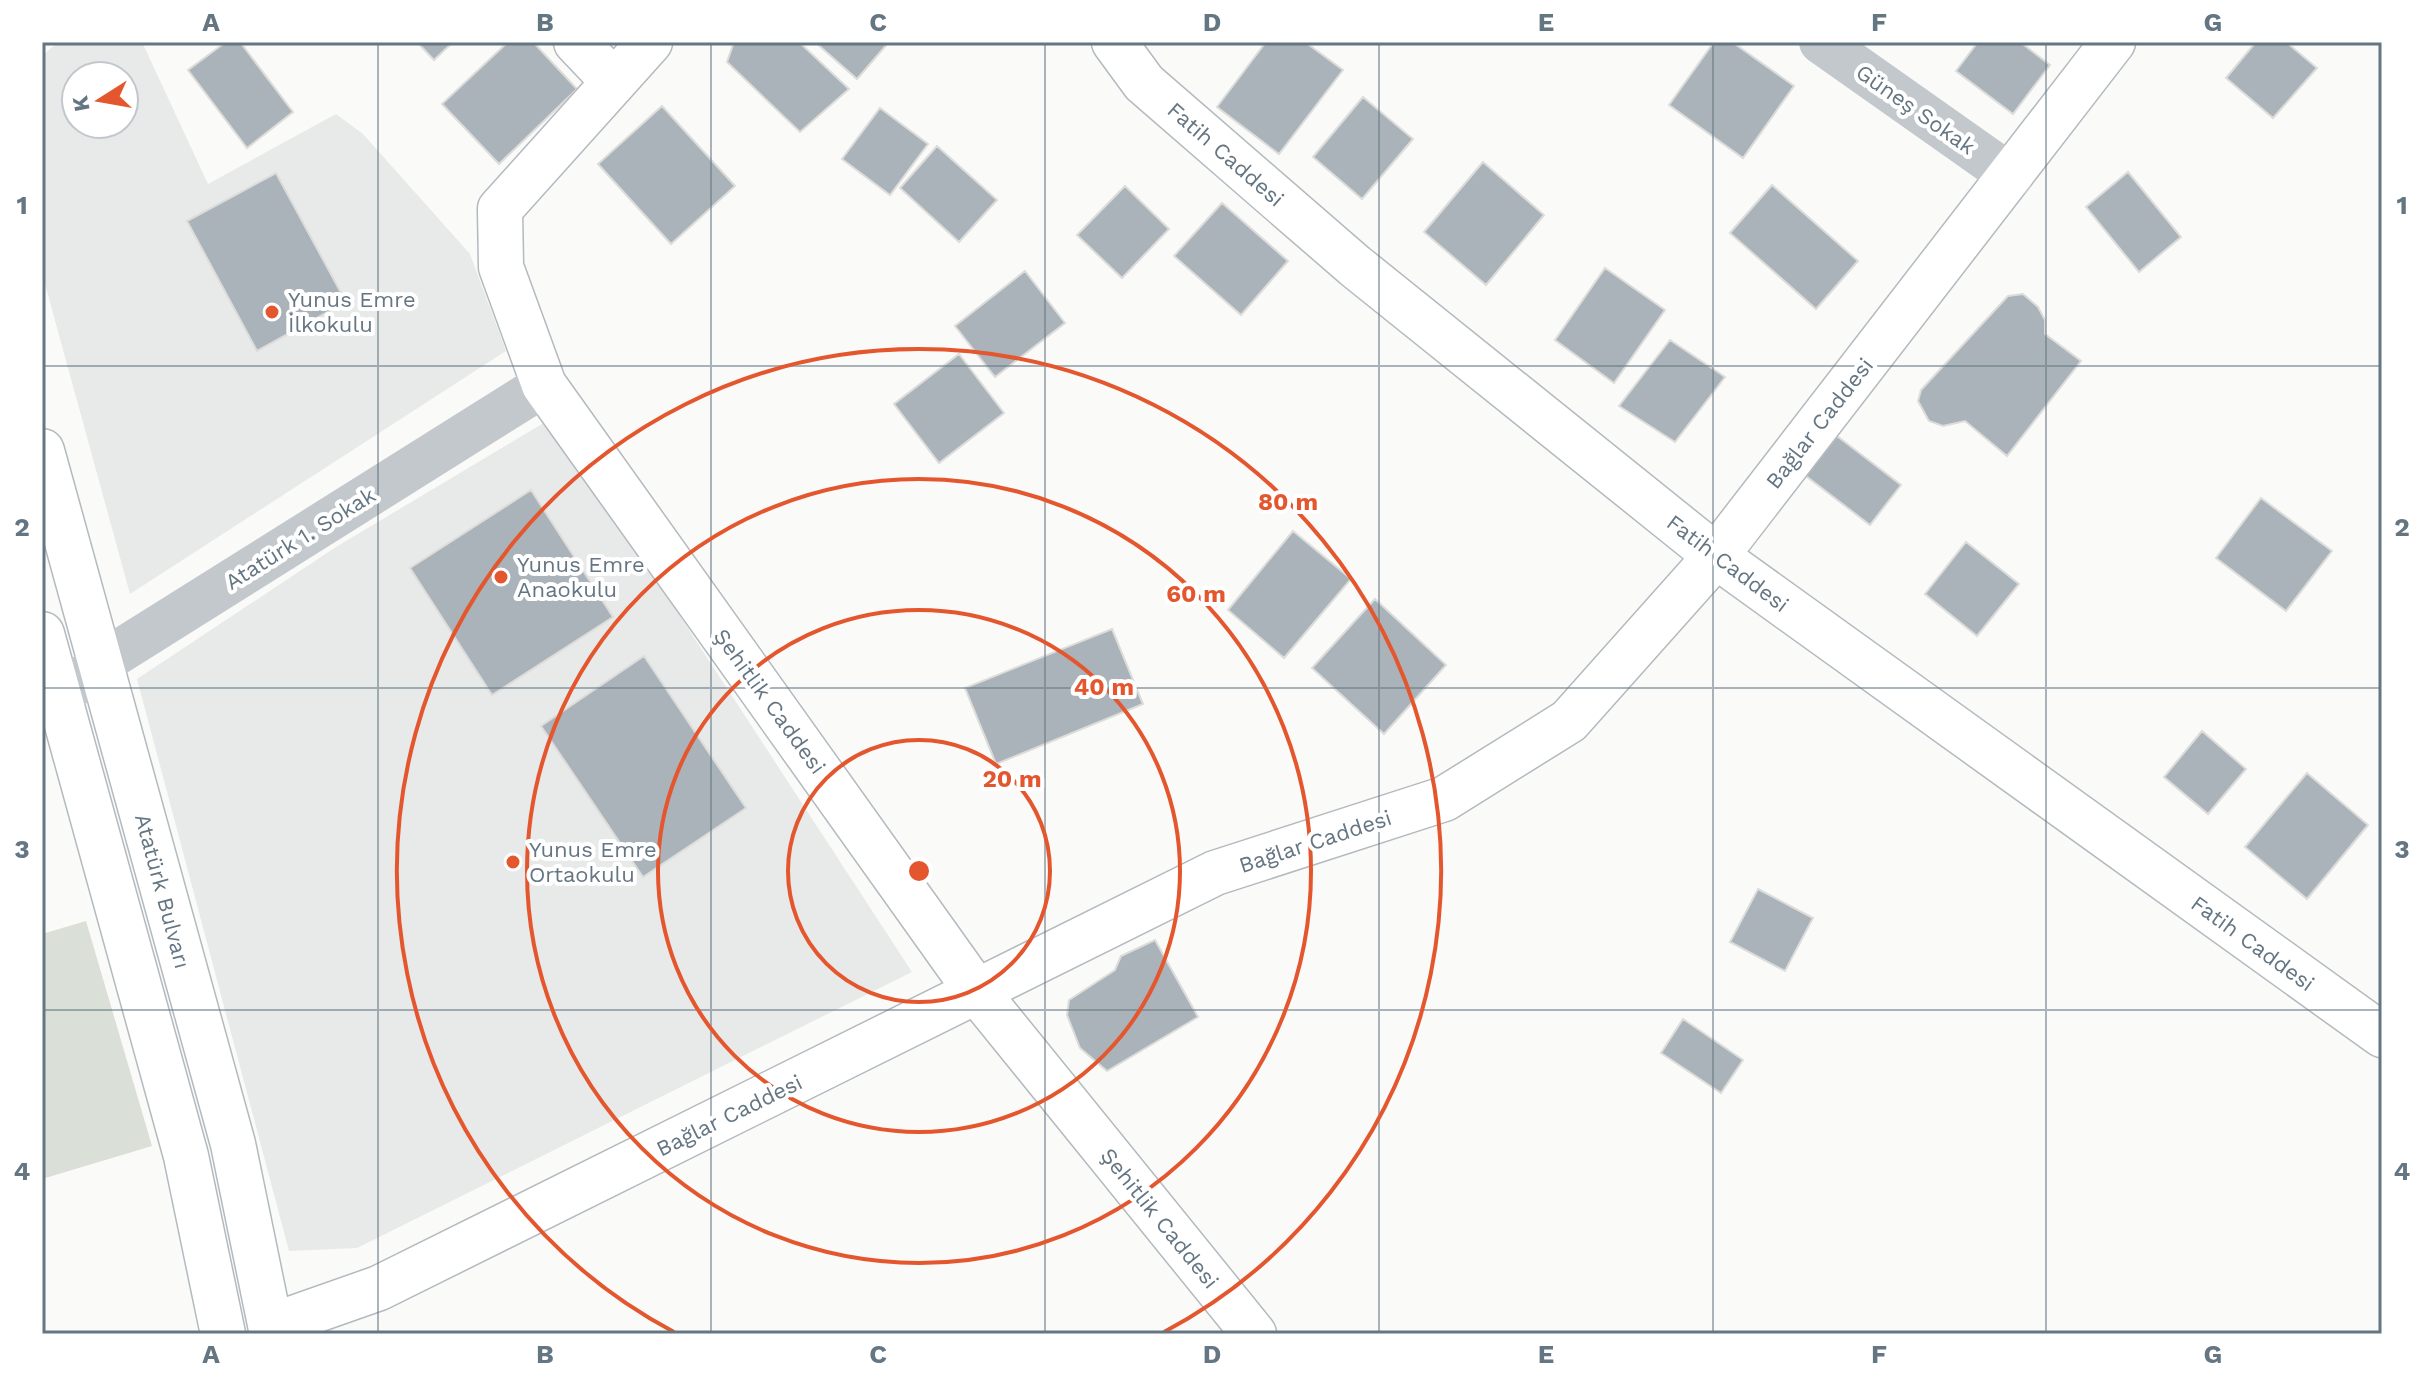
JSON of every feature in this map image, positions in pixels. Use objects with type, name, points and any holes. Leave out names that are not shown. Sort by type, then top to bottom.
[{"type":"street","points":[[576,42],[614,82]]},
{"type":"street","name":"Şehitlik Caddesi","points":[[650,42],[500,209],[501,267],[544,385],[977,992],[1254,1334]]},
{"type":"street","name":"Fatih Caddesi","points":[[1114,42],[1144,83],[1355,266],[1716,556],[2382,1035]]},
{"type":"street","name":"Güneş Sokak","points":[[1821,42],[2011,176]]},
{"type":"street","name":"Bağlar Caddesi","points":[[272,1330],[379,1288],[1215,873],[1444,799],[1569,721],[1716,556],[2113,42]]},
{"type":"street","name":"Atatürk 1. Sokak","points":[[59,697],[101,663],[544,385]]},
{"type":"street","name":"Atatürk Bulvarı","points":[[42,451],[233,1144],[272,1330]]},
{"type":"street","points":[[42,634],[186,1156],[223,1334]]},
{"type":"shaded area","name":"Yunus Emre İlkokulu","points":[[58,42],[142,42],[208,184],[336,114],[363,134],[470,254],[506,351],[130,594],[42,273],[42,56]]},
{"type":"shaded area","name":"Yunus Emre Ortaokulu","points":[[547,421],[674,607],[912,972],[357,1248],[289,1251],[137,679],[336,547]]},
{"type":"shaded area","points":[[86,921],[152,1146],[42,1179],[42,934]]},
{"type":"building","points":[[226,42],[240,42],[293,112],[247,148],[188,70]]},
{"type":"building","points":[[417,42],[453,42],[434,60]]},
{"type":"building","points":[[508,42],[533,42],[577,89],[499,164],[442,104]]},
{"type":"building","points":[[734,42],[799,42],[849,89],[800,132],[727,62]]},
{"type":"building","points":[[815,42],[889,42],[857,79]]},
{"type":"building","points":[[1266,42],[1305,42],[1343,70],[1279,154],[1217,107]]},
{"type":"building","points":[[1714,42],[1732,42],[1794,86],[1743,158],[1669,105]]},
{"type":"building","points":[[1978,42],[2020,42],[2050,65],[2013,114],[1956,71]]},
{"type":"building","points":[[2256,42],[2286,42],[2317,68],[2273,118],[2226,78]]},
{"type":"building","points":[[1363,97],[1413,139],[1362,199],[1313,157]]},
{"type":"building","points":[[662,106],[735,186],[671,244],[598,164]]},
{"type":"building","points":[[880,108],[928,144],[890,195],[842,159]]},
{"type":"building","points":[[937,146],[997,200],[959,242],[900,188]]},
{"type":"building","points":[[1483,162],[1544,215],[1486,285],[1424,232]]},
{"type":"building","points":[[2128,172],[2181,237],[2139,272],[2086,207]]},
{"type":"building","points":[[276,173],[346,302],[257,351],[187,221]]},
{"type":"building","points":[[1772,185],[1858,261],[1816,309],[1730,233]]},
{"type":"building","points":[[1125,186],[1169,229],[1122,278],[1077,235]]},
{"type":"building","points":[[1222,203],[1288,261],[1241,315],[1174,256]]},
{"type":"building","points":[[1605,268],[1665,310],[1614,383],[1555,340]]},
{"type":"building","points":[[1025,271],[1065,323],[995,377],[955,326]]},
{"type":"building","points":[[2023,294],[2038,307],[2045,320],[2045,334],[2081,361],[2007,456],[1965,421],[1943,426],[1929,421],[1918,401],[1921,390],[2008,296]]},
{"type":"building","points":[[1670,340],[1725,377],[1675,442],[1619,406]]},
{"type":"building","points":[[959,354],[1004,413],[939,463],[894,404]]},
{"type":"building","points":[[1837,436],[1901,485],[1870,525],[1806,476]]},
{"type":"building","points":[[531,490],[613,617],[492,695],[410,568]]},
{"type":"building","points":[[2261,498],[2332,551],[2286,611],[2216,558]]},
{"type":"building","points":[[1293,531],[1351,579],[1284,658],[1228,610]]},
{"type":"building","points":[[1966,542],[2019,584],[1977,636],[1925,594]]},
{"type":"building","points":[[1375,599],[1446,665],[1384,734],[1312,668]]},
{"type":"building","points":[[1112,629],[1143,704],[996,764],[965,688]]},
{"type":"building","points":[[644,656],[746,808],[643,877],[541,726]]},
{"type":"building","points":[[2202,731],[2246,769],[2208,814],[2164,777]]},
{"type":"building","points":[[2307,773],[2368,825],[2307,899],[2245,847]]},
{"type":"building","points":[[1758,889],[1813,918],[1785,971],[1730,942]]},
{"type":"building","points":[[1155,940],[1198,1017],[1107,1071],[1080,1048],[1067,1015],[1069,1000],[1115,970],[1121,956]]},
{"type":"building","points":[[1683,1019],[1743,1060],[1721,1093],[1661,1053]]},
{"type":"place","name":"Yunus Emre İlkokulu","points":[[272,312]]},
{"type":"place","name":"Yunus Emre Anaokulu","points":[[501,577]]},
{"type":"place","name":"Yunus Emre Ortaokulu","points":[[513,862]]}]
